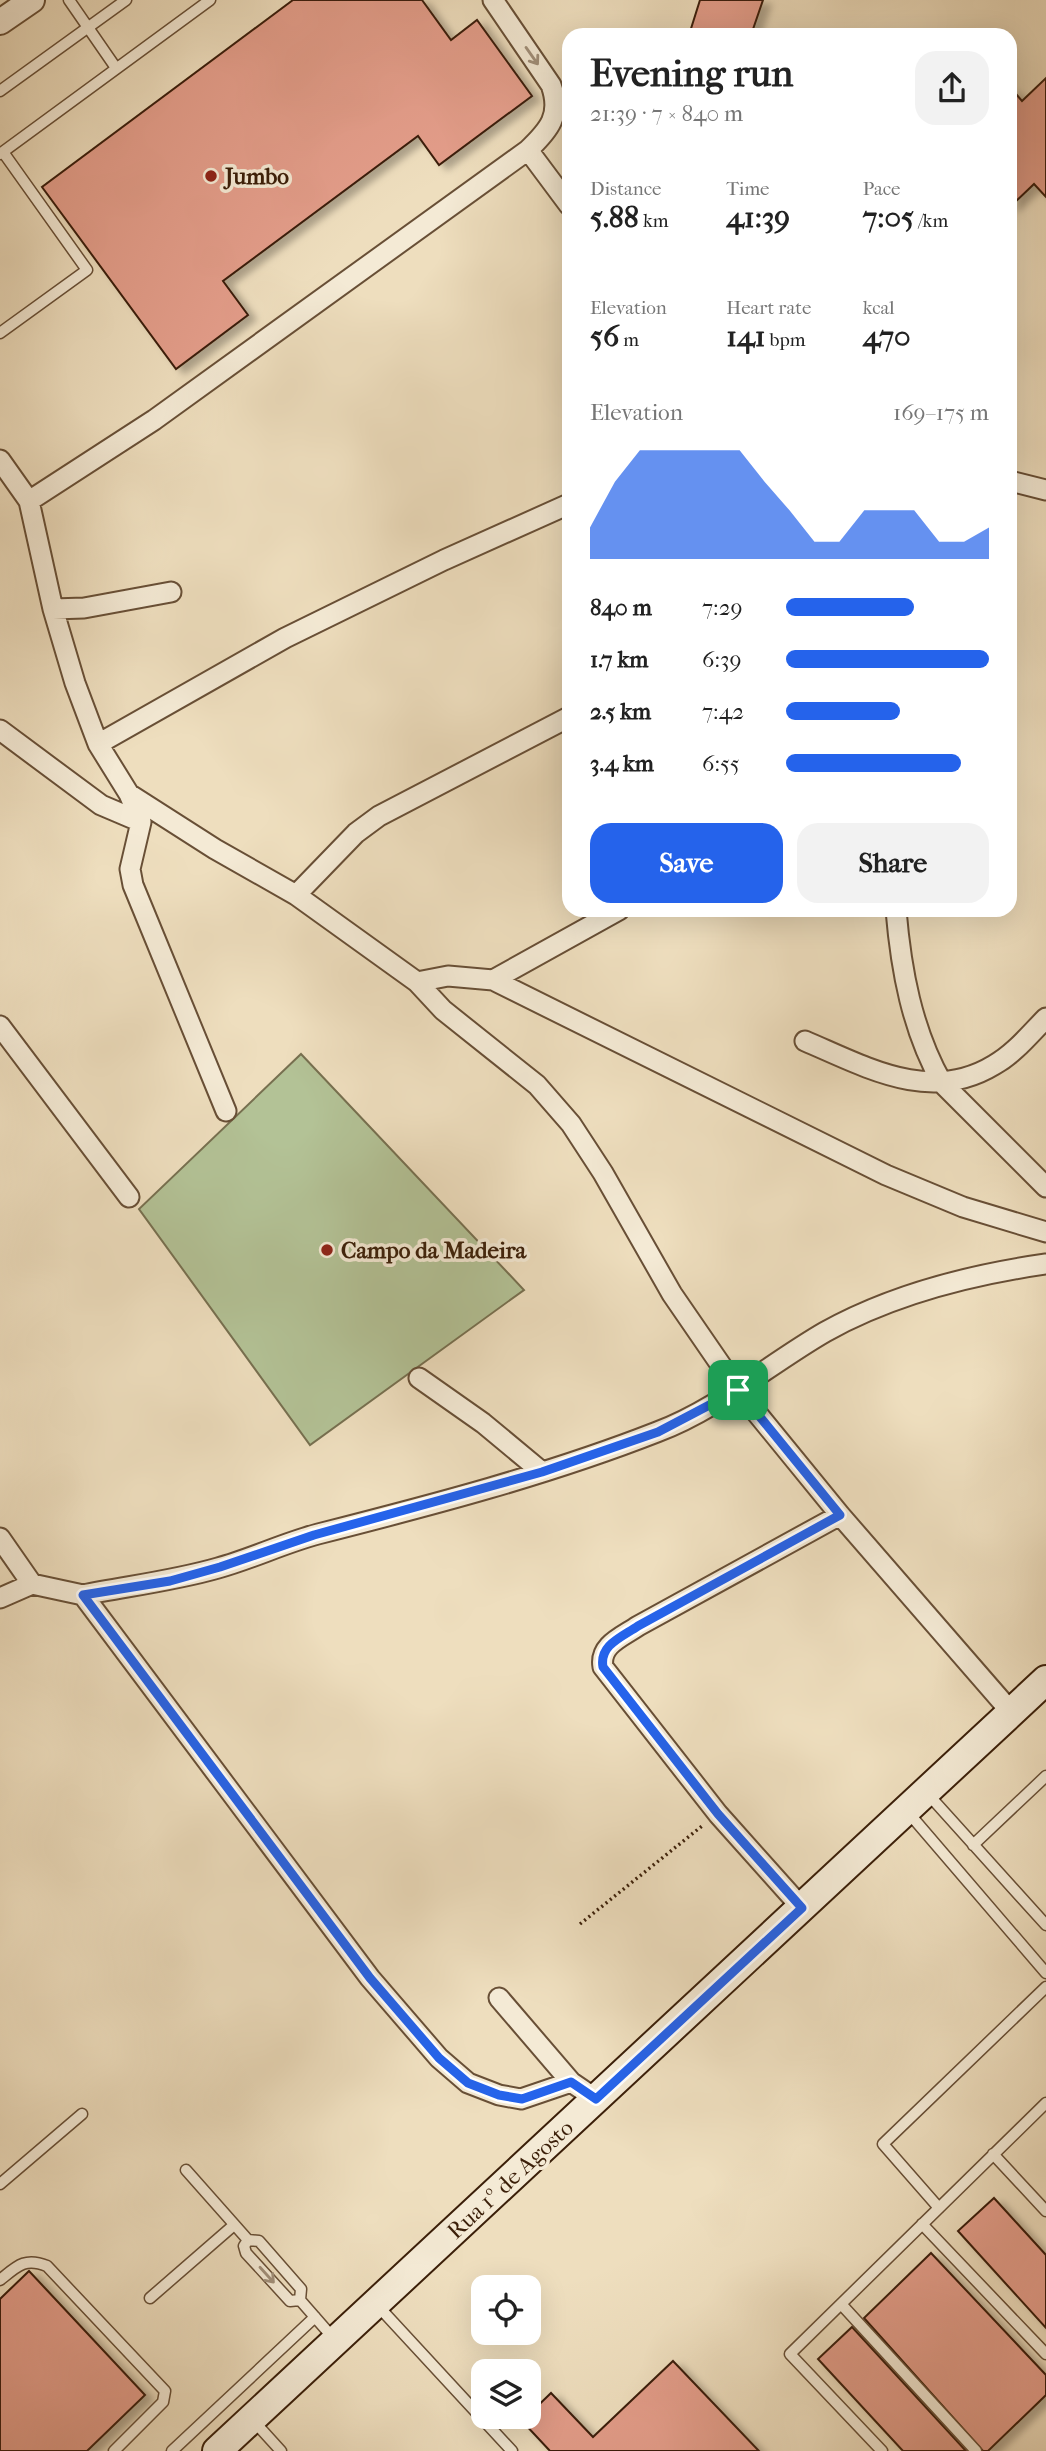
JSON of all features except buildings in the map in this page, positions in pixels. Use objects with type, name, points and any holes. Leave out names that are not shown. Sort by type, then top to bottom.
[{"type":"main road","name":"Rua 1º de Agosto","points":[[217,2451],[1046,1680]]},
{"type":"street","points":[[0,23],[32,0]]},
{"type":"street","points":[[29,501],[154,421],[528,150],[549,131],[554,122],[556,97],[551,85],[493,0]]},
{"type":"street","points":[[528,150],[562,196]]},
{"type":"street","points":[[0,460],[29,501],[53,610],[97,744],[130,794],[141,822],[130,869],[133,885],[226,1111]]},
{"type":"street","points":[[1017,483],[1046,490]]},
{"type":"street","points":[[97,744],[285,638],[444,560],[562,507]]},
{"type":"street","points":[[53,610],[84,608],[171,592]]},
{"type":"street","points":[[296,895],[356,833],[379,816],[562,721]]},
{"type":"street","points":[[0,730],[101,805],[141,822]]},
{"type":"street","points":[[130,794],[215,849],[296,895],[417,982],[443,1010],[537,1085],[571,1124],[603,1172],[672,1294],[738,1390],[840,1515],[1012,1713]]},
{"type":"street","points":[[493,980],[606,917]]},
{"type":"street","points":[[897,917],[901,968],[923,1041],[942,1083],[1046,1187]]},
{"type":"street","points":[[417,982],[448,976],[493,980],[886,1175],[963,1207],[1046,1232]]},
{"type":"street","points":[[805,1041],[888,1076],[909,1081],[942,1083],[971,1076],[994,1065],[1046,1018]]},
{"type":"street","points":[[0,1026],[129,1197]]},
{"type":"street","points":[[0,1598],[32,1584],[83,1595],[170,1581],[314,1535],[542,1472],[658,1432],[738,1390],[824,1333],[873,1308],[932,1286],[1046,1264]]},
{"type":"street","points":[[419,1378],[483,1423],[542,1472]]},
{"type":"street","points":[[802,1908],[718,1814],[603,1667],[601,1656],[606,1647],[638,1626],[840,1515]]},
{"type":"street","points":[[0,1538],[32,1584]]},
{"type":"street","points":[[83,1595],[370,1978],[439,2058],[468,2083],[499,2095],[522,2099],[571,2082]]},
{"type":"street","points":[[499,1998],[571,2082],[596,2099]]},
{"type":"lane","points":[[69,0],[116,68]]},
{"type":"lane","points":[[0,91],[127,0]]},
{"type":"lane","points":[[0,333],[87,270],[1,153],[210,0]]},
{"type":"lane","points":[[973,1845],[1046,1776]]},
{"type":"lane","points":[[917,1802],[973,1845],[1046,1925]]},
{"type":"lane","points":[[917,1802],[1046,1973]]},
{"type":"lane","points":[[939,2208],[883,2144],[1046,1986]]},
{"type":"lane","points":[[882,2451],[790,2354],[1045,2104]]},
{"type":"lane","points":[[0,2184],[82,2114]]},
{"type":"lane","points":[[993,2154],[1046,2211]]},
{"type":"lane","points":[[186,2170],[248,2240],[259,2241],[301,2289],[300,2300],[335,2341]]},
{"type":"lane","points":[[922,2224],[1046,2354]]},
{"type":"lane","points":[[150,2298],[234,2225]]},
{"type":"lane","points":[[248,2240],[244,2246],[246,2253],[290,2301],[300,2300]]},
{"type":"lane","points":[[0,2280],[21,2262],[35,2261],[47,2266],[165,2391],[163,2402],[114,2451]]},
{"type":"lane","points":[[376,2303],[512,2451]]},
{"type":"lane","points":[[841,2304],[976,2451]]},
{"type":"lane","points":[[172,2451],[315,2317]]},
{"type":"lane","points":[[252,2419],[282,2451]]},
{"type":"path","points":[[580,1924],[718,1814]]},
{"type":"green space","name":"Campo da Madeira","points":[[301,1054],[524,1290],[310,1445],[139,1209]]},
{"type":"place","name":"Jumbo","points":[[211,176]]},
{"type":"place","name":"Campo da Madeira","points":[[327,1250]]},
{"type":"route","points":[[738,1390],[840,1515],[638,1626],[606,1647],[601,1656],[603,1667],[718,1814],[802,1908],[596,2099],[571,2082],[522,2099],[499,2095],[468,2083],[439,2058],[370,1978],[83,1595],[170,1581],[314,1535],[542,1472],[658,1432],[738,1390]]}]
